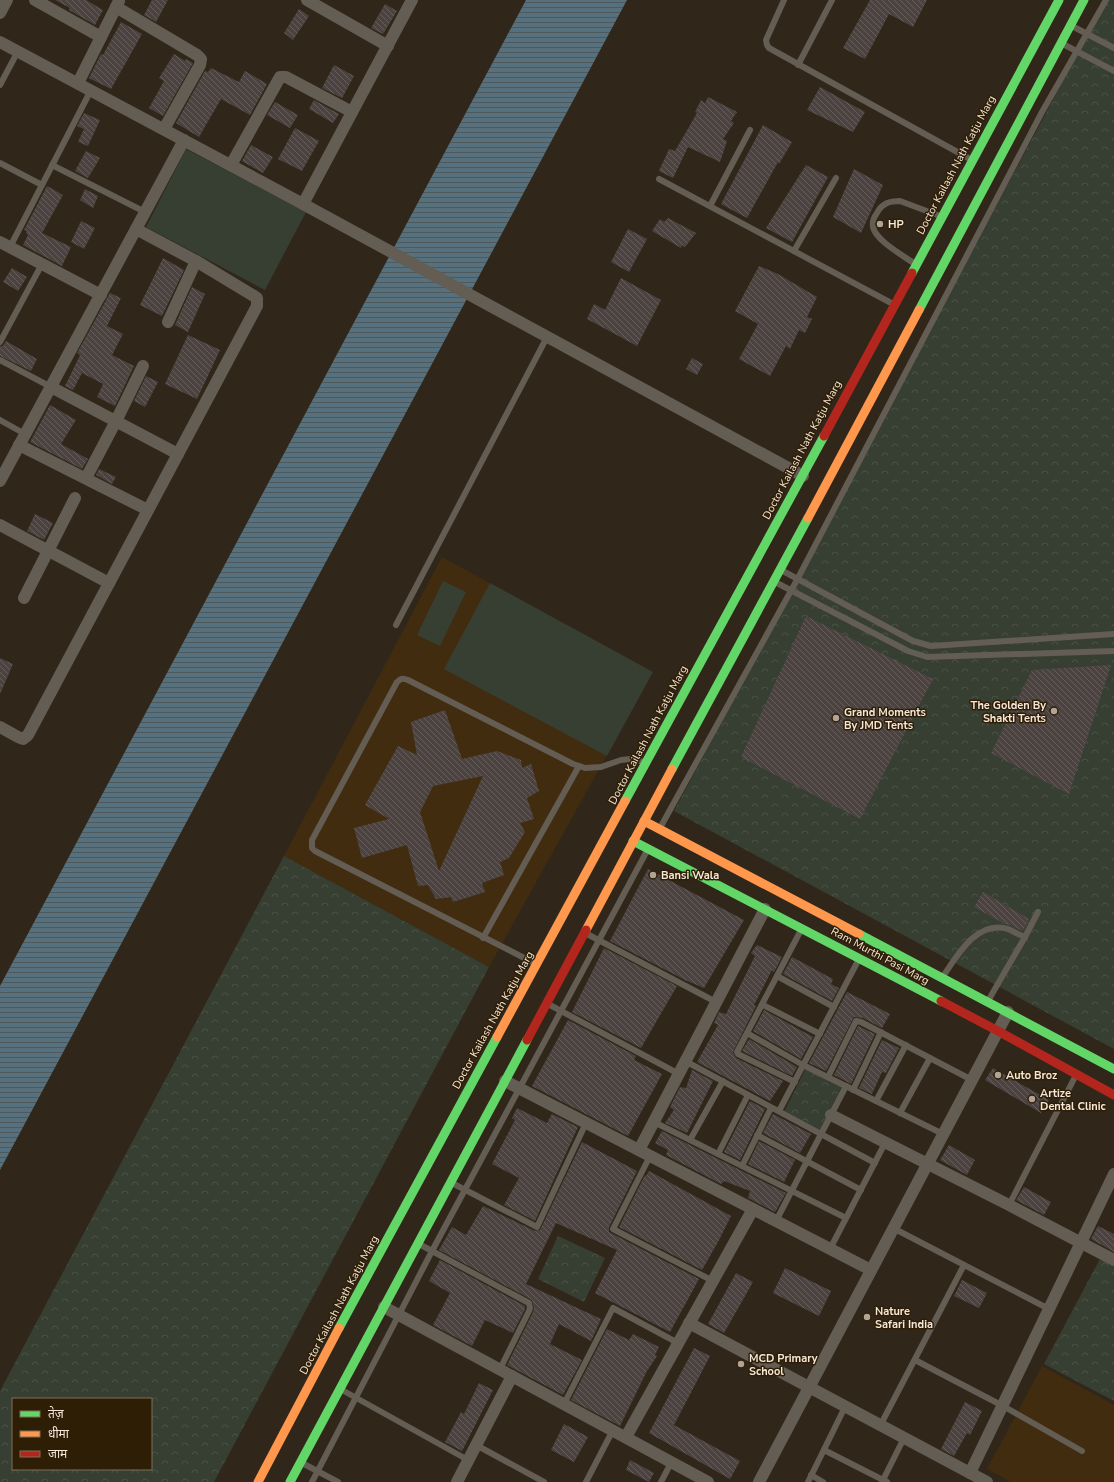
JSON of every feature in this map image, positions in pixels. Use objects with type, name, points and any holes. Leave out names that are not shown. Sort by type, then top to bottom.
[{"type":"main road","name":"Doctor Kailash Nath Katju Marg","points":[[258,1482],[322,1361],[453,1126],[537,965],[647,763],[729,617],[894,305],[1059,0]]},
{"type":"main road","points":[[290,1482],[418,1244],[450,1182],[471,1136],[505,1081],[634,841],[746,626],[825,488],[925,297],[1084,0]]},
{"type":"main road","name":"Ram Murthi Pasi Marg","points":[[644,821],[1114,1069]]},
{"type":"main road","name":"Ram Murthi Pasi Marg","points":[[634,841],[998,1031],[1114,1095]]},
{"type":"street","points":[[0,13],[7,0]]},
{"type":"street","points":[[35,0],[101,37]]},
{"type":"street","points":[[307,0],[388,46]]},
{"type":"street","points":[[303,204],[412,0]]},
{"type":"street","points":[[78,83],[118,4],[201,59],[200,65],[164,129]]},
{"type":"street","points":[[0,42],[330,218],[803,476]]},
{"type":"street","points":[[231,165],[280,77],[286,77],[352,112]]},
{"type":"street","points":[[0,480],[184,140]]},
{"type":"street","points":[[0,727],[23,739],[28,735],[258,306],[257,298],[254,296],[196,261],[136,229]]},
{"type":"street","points":[[5,245],[101,295]]},
{"type":"street","points":[[168,322],[196,261]]},
{"type":"street","points":[[86,478],[143,366]]},
{"type":"street","points":[[51,387],[178,454]]},
{"type":"street","points":[[20,445],[148,510]]},
{"type":"street","points":[[24,598],[75,498]]},
{"type":"street","points":[[0,525],[109,583]]},
{"type":"street","points":[[639,1150],[765,909]]},
{"type":"street","points":[[759,1482],[1008,1012]]},
{"type":"street","points":[[505,1081],[871,1270]]},
{"type":"street","points":[[831,1115],[1114,1260]]},
{"type":"street","points":[[970,1473],[1114,1174]]},
{"type":"street","points":[[626,1437],[753,1209]]},
{"type":"street","points":[[384,1307],[708,1482]]},
{"type":"street","points":[[689,1324],[987,1482]]},
{"type":"street","points":[[456,1482],[512,1376]]},
{"type":"lane","points":[[784,0],[766,40],[767,45],[770,48],[798,65],[973,161]]},
{"type":"lane","points":[[798,65],[832,0]]},
{"type":"lane","points":[[659,829],[798,578],[1038,118],[1106,0]]},
{"type":"lane","points":[[1071,25],[1114,48]]},
{"type":"lane","points":[[1061,43],[1114,71]]},
{"type":"lane","points":[[0,85],[18,51]]},
{"type":"lane","points":[[5,245],[42,185],[91,90]]},
{"type":"lane","points":[[710,206],[750,130]]},
{"type":"lane","points":[[0,163],[42,185]]},
{"type":"lane","points":[[52,165],[145,212]]},
{"type":"lane","points":[[794,251],[836,178]]},
{"type":"lane","points":[[659,179],[894,305]]},
{"type":"lane","points":[[916,264],[882,240],[873,229],[872,224],[875,216],[884,204],[900,201],[942,217]]},
{"type":"lane","points":[[0,342],[42,264]]},
{"type":"lane","points":[[396,625],[547,337]]},
{"type":"lane","points":[[0,360],[51,387]]},
{"type":"lane","points":[[0,420],[26,434]]},
{"type":"lane","points":[[779,569],[913,641],[931,646],[1114,634]]},
{"type":"lane","points":[[773,581],[908,651],[927,657],[1114,651]]},
{"type":"lane","points":[[537,965],[315,851],[312,848],[312,840],[397,682],[404,678],[573,764],[585,768],[601,767],[621,760],[631,759],[647,763]]},
{"type":"lane","points":[[483,938],[579,766]]},
{"type":"lane","points":[[312,1482],[357,1398],[432,1251],[649,849]]},
{"type":"lane","points":[[988,1002],[1038,912]]},
{"type":"lane","points":[[795,1082],[738,1054],[737,1051],[802,929]]},
{"type":"lane","points":[[942,978],[963,947],[971,939],[985,930],[1007,929],[1025,937]]},
{"type":"lane","points":[[584,932],[716,1002]]},
{"type":"lane","points":[[779,1111],[859,959]]},
{"type":"lane","points":[[777,976],[834,1006]]},
{"type":"lane","points":[[546,1003],[679,1074]]},
{"type":"lane","points":[[763,1004],[820,1034]]},
{"type":"lane","points":[[828,1077],[856,1021],[881,1032],[972,1080]]},
{"type":"lane","points":[[853,1090],[881,1032]]},
{"type":"lane","points":[[747,1033],[803,1065],[943,1134]]},
{"type":"lane","points":[[876,1101],[906,1045]]},
{"type":"lane","points":[[900,1113],[930,1058]]},
{"type":"lane","points":[[686,1061],[874,1163]]},
{"type":"lane","points":[[1009,1205],[1076,1074]]},
{"type":"lane","points":[[690,1140],[723,1081]]},
{"type":"lane","points":[[776,1221],[846,1086]]},
{"type":"lane","points":[[718,1154],[748,1095]]},
{"type":"lane","points":[[742,1166],[772,1108]]},
{"type":"lane","points":[[654,1122],[846,1218]]},
{"type":"lane","points":[[450,1182],[537,1227],[586,1123]]},
{"type":"lane","points":[[757,1135],[861,1190]]},
{"type":"lane","points":[[830,1249],[885,1143]]},
{"type":"lane","points":[[650,1156],[613,1229],[713,1281]]},
{"type":"lane","points":[[893,1228],[1049,1309]]},
{"type":"lane","points":[[418,1244],[529,1303],[529,1311],[500,1370]]},
{"type":"lane","points":[[880,1426],[964,1265]]},
{"type":"lane","points":[[564,1404],[613,1308],[678,1343]]},
{"type":"lane","points":[[915,1360],[1002,1406],[1082,1451]]},
{"type":"lane","points":[[340,1388],[468,1460]]},
{"type":"lane","points":[[808,1482],[845,1407]]},
{"type":"lane","points":[[586,1482],[613,1430]]},
{"type":"lane","points":[[824,1450],[884,1481],[904,1438]]},
{"type":"lane","points":[[476,1445],[544,1482]]},
{"type":"lane","points":[[301,1463],[338,1482]]},
{"type":"lane","points":[[661,1482],[671,1463]]},
{"type":"lane","points":[[811,1476],[823,1482]]},
{"type":"shaded area","points":[[442,557],[653,672],[489,967],[284,856]]},
{"type":"shaded area","points":[[1042,1366],[1114,1405],[1114,1482],[1011,1482],[987,1469]]},
{"type":"green space","points":[[1106,0],[1114,0],[1114,1049],[674,811]]},
{"type":"green space","points":[[186,149],[306,212],[265,290],[146,227]]},
{"type":"green space","points":[[443,581],[466,592],[440,646],[417,635]]},
{"type":"green space","points":[[490,583],[653,672],[607,756],[444,669]]},
{"type":"green space","points":[[284,856],[489,967],[214,1482],[0,1482],[0,1391]]},
{"type":"green space","points":[[806,1068],[842,1086],[820,1130],[784,1112]]},
{"type":"green space","points":[[558,1236],[605,1258],[584,1302],[538,1279]]},
{"type":"green space","points":[[1100,1259],[1114,1266],[1114,1401],[1044,1364]]},
{"type":"water","points":[[526,0],[627,0],[0,1170],[0,986]]},
{"type":"building","points":[[55,0],[86,0],[103,10],[95,25]]},
{"type":"building","points":[[152,0],[168,0],[156,22],[144,15]]},
{"type":"building","points":[[870,0],[927,0],[913,27],[889,14],[865,59],[843,48]]},
{"type":"building","points":[[385,4],[397,11],[383,34],[371,28]]},
{"type":"building","points":[[299,9],[309,16],[293,40],[284,33]]},
{"type":"building","points":[[121,22],[142,34],[111,89],[89,78],[101,54],[103,55]]},
{"type":"building","points":[[174,54],[185,61],[186,59],[193,63],[163,116],[149,108],[164,81],[159,78]]},
{"type":"building","points":[[334,65],[354,76],[342,98],[322,88]]},
{"type":"building","points":[[211,68],[239,82],[245,71],[267,84],[250,115],[221,99],[199,137],[176,123],[205,71],[208,72]]},
{"type":"building","points":[[820,87],[865,112],[853,132],[807,110]]},
{"type":"building","points":[[708,97],[737,112],[731,121],[734,123],[723,139],[727,141],[720,162],[688,147],[673,178],[659,171],[669,149],[675,151],[697,113],[695,112],[701,100],[705,103]]},
{"type":"building","points":[[314,100],[339,114],[333,123],[309,109]]},
{"type":"building","points":[[275,102],[298,115],[290,128],[267,115]]},
{"type":"building","points":[[84,113],[100,120],[88,146],[78,142],[84,129],[77,126]]},
{"type":"building","points":[[763,125],[792,142],[779,164],[778,162],[747,218],[721,204]]},
{"type":"building","points":[[295,128],[319,141],[302,171],[278,159]]},
{"type":"building","points":[[251,145],[273,157],[263,173],[242,161]]},
{"type":"building","points":[[86,151],[100,158],[88,178],[75,171]]},
{"type":"building","points":[[806,165],[828,177],[792,242],[766,228]]},
{"type":"building","points":[[854,169],[883,185],[861,233],[833,217]]},
{"type":"building","points":[[47,186],[63,195],[42,233],[71,247],[62,266],[23,245],[28,235],[26,233],[27,231],[24,230]]},
{"type":"building","points":[[85,189],[98,196],[93,208],[80,200]]},
{"type":"building","points":[[668,218],[696,233],[685,247],[682,245],[681,248],[652,231],[660,219],[664,222]]},
{"type":"building","points":[[81,221],[95,228],[84,249],[71,242]]},
{"type":"building","points":[[628,229],[647,239],[629,272],[611,262]]},
{"type":"building","points":[[163,258],[184,270],[162,316],[140,305]]},
{"type":"building","points":[[759,266],[778,274],[817,297],[807,317],[812,319],[805,333],[799,330],[790,349],[786,346],[770,376],[739,359],[758,324],[735,311]]},
{"type":"building","points":[[12,268],[27,277],[18,291],[3,282]]},
{"type":"building","points":[[621,278],[661,300],[637,346],[587,319],[594,304],[605,310]]},
{"type":"building","points":[[192,287],[205,294],[188,332],[175,325]]},
{"type":"building","points":[[110,293],[121,298],[107,326],[123,334],[112,355],[134,366],[115,406],[97,397],[103,384],[82,373],[73,390],[65,386],[80,355],[77,353]]},
{"type":"building","points":[[188,335],[220,350],[197,399],[165,384]]},
{"type":"building","points":[[6,341],[37,359],[31,371],[0,356],[0,346],[3,346]]},
{"type":"building","points":[[692,358],[703,364],[697,375],[686,369]]},
{"type":"building","points":[[146,376],[158,382],[145,407],[134,401]]},
{"type":"building","points":[[50,405],[76,420],[61,444],[88,459],[82,469],[30,442]]},
{"type":"building","points":[[99,469],[116,477],[112,484],[96,475]]},
{"type":"building","points":[[35,514],[53,523],[44,540],[27,531]]},
{"type":"building","name":"Grand Moments By JMD Tents","points":[[806,616],[933,679],[860,819],[741,757]]},
{"type":"building","points":[[0,658],[13,664],[0,694]]},
{"type":"building","name":"The Golden By Shakti Tents","points":[[1111,665],[1069,794],[991,753],[1032,670]]},
{"type":"building","points":[[445,710],[462,759],[497,751],[521,760],[522,768],[531,764],[539,791],[527,798],[534,819],[520,823],[525,832],[509,858],[500,862],[504,875],[482,883],[485,892],[453,902],[451,897],[436,899],[428,885],[418,886],[407,845],[362,858],[354,828],[389,819],[365,805],[398,746],[417,755],[411,722]],"holes":[[[483,776],[439,871],[420,812],[433,786]]]},
{"type":"building","points":[[648,869],[744,920],[704,988],[685,980],[610,941]]},
{"type":"building","points":[[983,892],[1029,919],[1023,931],[1005,924],[974,907]]},
{"type":"building","points":[[757,945],[782,957],[774,972],[772,970],[754,1005],[756,1006],[733,1052],[736,1058],[783,1081],[770,1101],[697,1062],[718,1025],[714,1023],[719,1012],[726,1014],[755,956],[751,953]]},
{"type":"building","points":[[604,948],[677,986],[641,1048],[572,1012]]},
{"type":"building","points":[[792,957],[833,979],[831,984],[839,988],[832,1001],[783,974]]},
{"type":"building","points":[[847,992],[890,1014],[882,1028],[863,1018],[854,1017],[826,1071],[809,1063]]},
{"type":"building","points":[[764,1010],[813,1037],[801,1059],[753,1031]]},
{"type":"building","points":[[568,1020],[636,1056],[634,1060],[662,1074],[628,1136],[532,1086]]},
{"type":"building","points":[[858,1026],[875,1034],[851,1084],[834,1075]]},
{"type":"building","points":[[749,1039],[797,1067],[792,1076],[742,1051]]},
{"type":"building","points":[[882,1040],[899,1048],[886,1073],[882,1072],[872,1094],[859,1088]]},
{"type":"building","points":[[993,1068],[1049,1100],[1041,1113],[985,1080]]},
{"type":"building","points":[[692,1070],[713,1081],[687,1133],[665,1123],[674,1110],[670,1107],[680,1087],[686,1088]]},
{"type":"building","points":[[750,1101],[765,1109],[740,1160],[724,1152]]},
{"type":"building","points":[[517,1108],[547,1123],[552,1114],[578,1127],[535,1221],[504,1205],[519,1178],[492,1164],[515,1120],[512,1118]]},
{"type":"building","points":[[773,1114],[811,1134],[800,1153],[763,1133]]},
{"type":"building","points":[[662,1131],[786,1193],[775,1212],[748,1198],[750,1191],[724,1181],[721,1184],[666,1155],[668,1150],[655,1143]]},
{"type":"building","points":[[759,1141],[795,1160],[784,1182],[748,1164]]},
{"type":"building","points":[[582,1142],[637,1171],[609,1227],[609,1232],[699,1279],[670,1332],[595,1293],[617,1250],[556,1223],[526,1284],[601,1319],[591,1341],[559,1324],[550,1344],[582,1360],[563,1395],[507,1365],[533,1312],[534,1308],[532,1300],[439,1250],[452,1227],[466,1235],[483,1206],[535,1231],[540,1230]]},
{"type":"building","points":[[949,1145],[975,1160],[967,1175],[940,1160]]},
{"type":"building","points":[[649,1171],[731,1216],[702,1270],[619,1227],[645,1175],[646,1176]]},
{"type":"building","points":[[1024,1187],[1051,1202],[1044,1215],[1016,1200]]},
{"type":"building","points":[[1098,1226],[1114,1234],[1114,1252],[1091,1239]]},
{"type":"building","points":[[440,1260],[525,1306],[525,1309],[513,1333],[485,1320],[472,1346],[433,1325],[450,1293],[429,1281]]},
{"type":"building","points":[[785,1268],[831,1291],[819,1316],[773,1293]]},
{"type":"building","points":[[736,1273],[753,1282],[724,1333],[708,1324]]},
{"type":"building","points":[[962,1280],[987,1293],[979,1308],[954,1296]]},
{"type":"building","points":[[607,1329],[629,1340],[633,1334],[659,1347],[655,1355],[657,1356],[647,1371],[620,1426],[571,1400]]},
{"type":"building","points":[[694,1348],[710,1356],[674,1425],[740,1461],[730,1479],[649,1433]]},
{"type":"building","points":[[479,1383],[493,1390],[462,1451],[445,1442],[461,1412],[464,1414]]},
{"type":"building","points":[[965,1402],[982,1411],[970,1435],[967,1433],[954,1456],[941,1449]]},
{"type":"building","points":[[564,1424],[588,1437],[574,1462],[551,1450]]},
{"type":"building","points":[[630,1460],[654,1473],[649,1482],[626,1470]]},
{"type":"traffic: fast","points":[[912,273],[1059,0]]},
{"type":"traffic: fast","points":[[919,310],[1084,0]]},
{"type":"traffic: fast","points":[[625,801],[824,436]]},
{"type":"traffic: fast","points":[[672,769],[808,518]]},
{"type":"traffic: fast","points":[[633,841],[941,1001]]},
{"type":"traffic: fast","points":[[859,934],[1114,1069]]},
{"type":"traffic: fast","points":[[339,1328],[497,1037]]},
{"type":"traffic: fast","points":[[290,1482],[527,1040]]},
{"type":"traffic: slow","points":[[808,518],[919,310]]},
{"type":"traffic: slow","points":[[586,930],[672,769]]},
{"type":"traffic: slow","points":[[497,1037],[625,801]]},
{"type":"traffic: slow","points":[[644,821],[859,934]]},
{"type":"traffic: slow","points":[[258,1482],[339,1328]]},
{"type":"traffic: jam","points":[[824,436],[912,273]]},
{"type":"traffic: jam","points":[[527,1040],[586,930]]},
{"type":"traffic: jam","points":[[941,1001],[1114,1095]]},
{"type":"place","name":"HP","points":[[880,224]]},
{"type":"place","name":"The Golden By Shakti Tents","points":[[1054,711]]},
{"type":"place","name":"Grand Moments By JMD Tents","points":[[836,718]]},
{"type":"place","name":"Bansi Wala","points":[[653,875]]},
{"type":"place","name":"Auto Broz","points":[[998,1075]]},
{"type":"place","name":"Artize Dental Clinic","points":[[1032,1099]]},
{"type":"place","name":"Nature Safari India","points":[[867,1317]]},
{"type":"place","name":"MCD Primary School","points":[[741,1364]]}]
